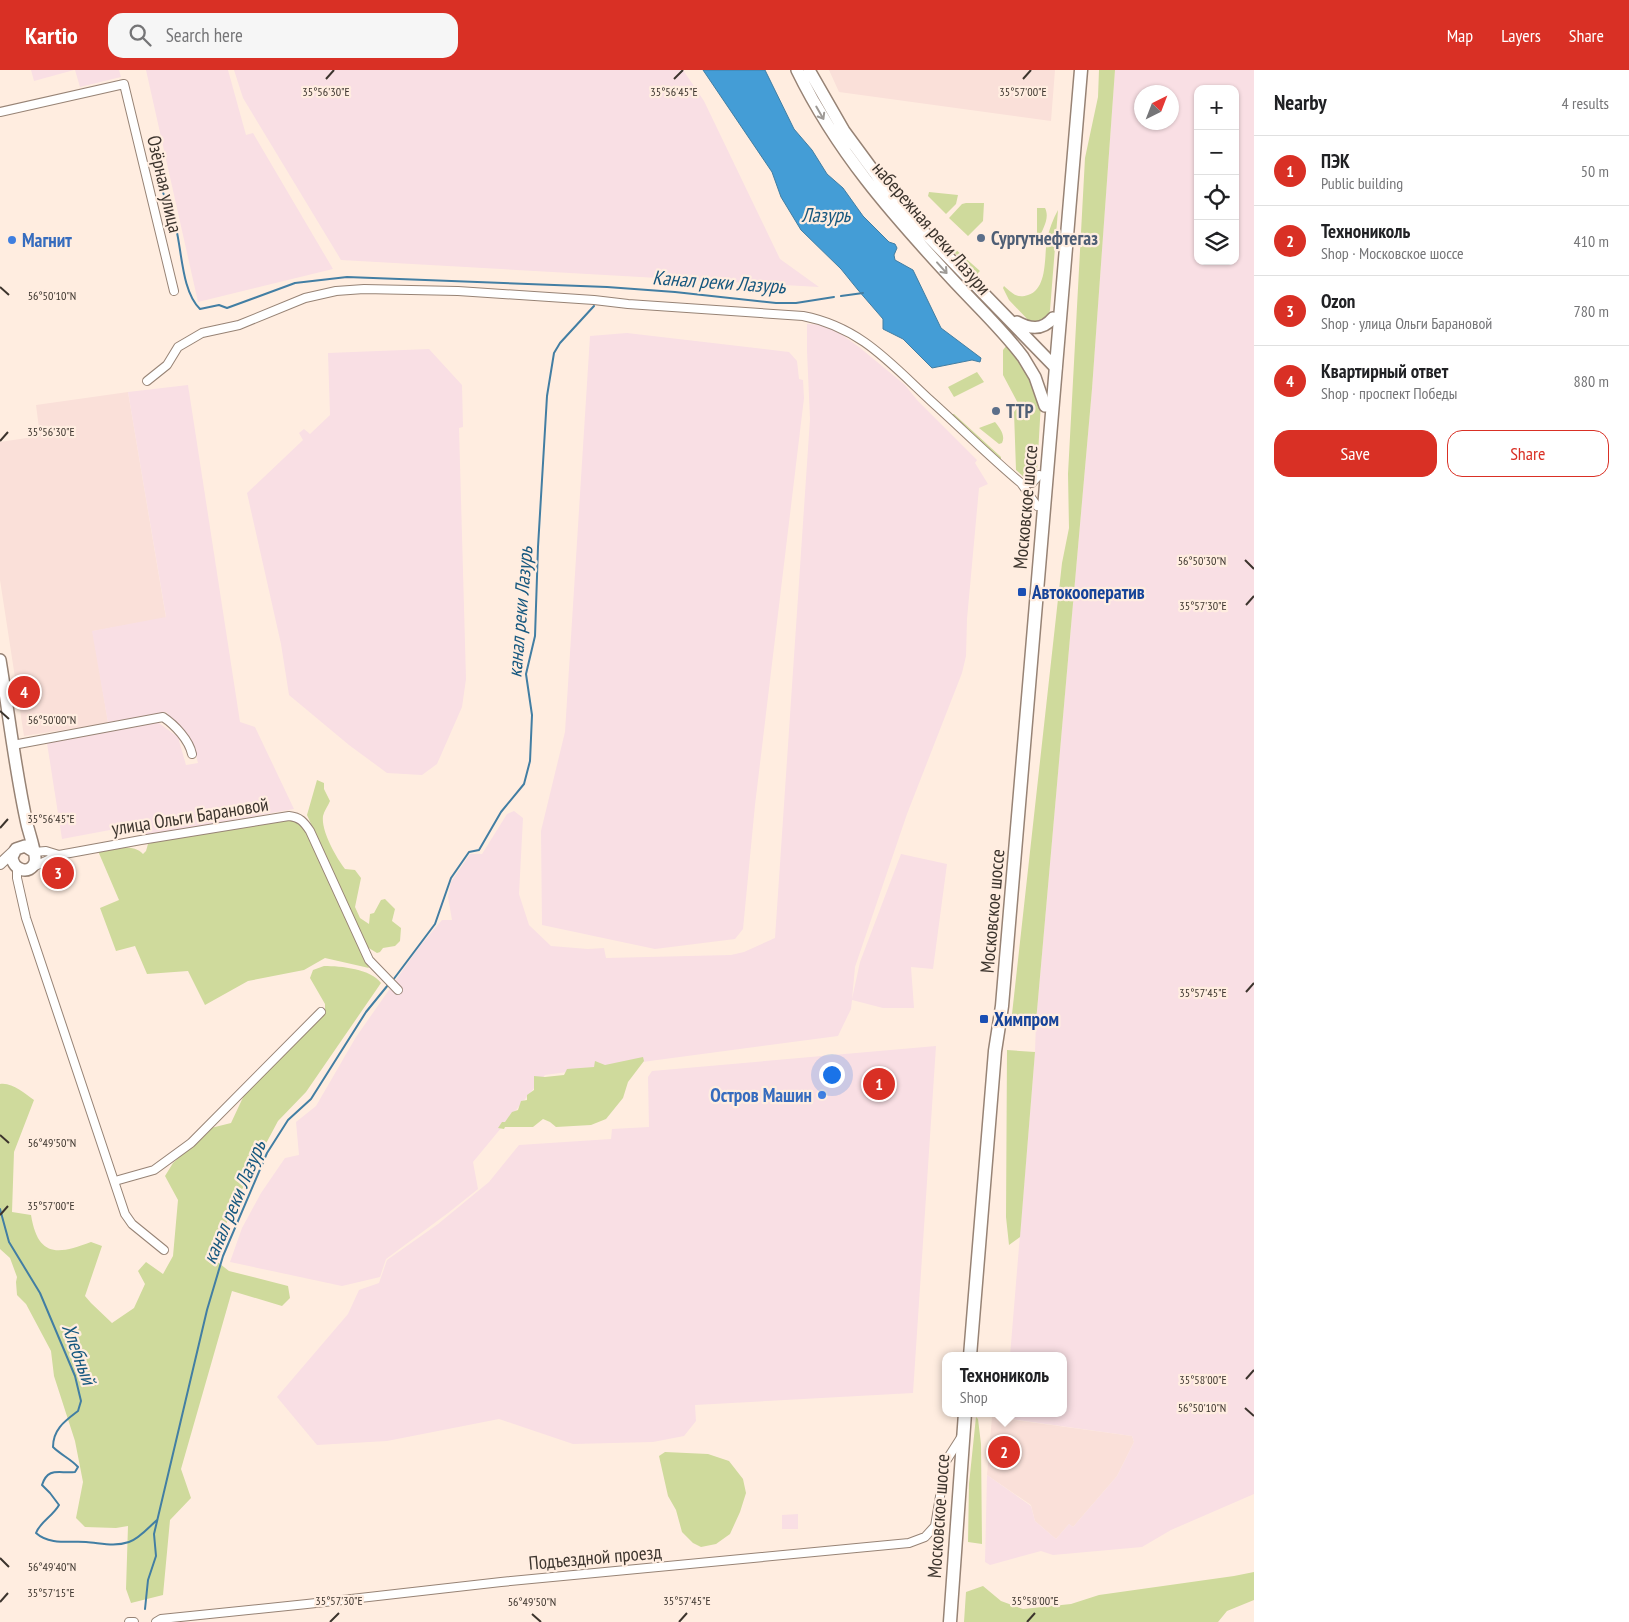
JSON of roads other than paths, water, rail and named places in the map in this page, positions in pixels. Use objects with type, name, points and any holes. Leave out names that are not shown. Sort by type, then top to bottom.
[{"type":"main road","name":"набережная реки Лазури","points":[[797,70],[818,110],[850,160],[882,202],[914,229],[928,244],[970,299],[1014,345],[1028,364],[1038,384],[1045,406]]},
{"type":"main road","name":"набережная реки Лазури","points":[[810,70],[832,112],[856,149],[914,229]]},
{"type":"main road","name":"Московское шоссе","points":[[997,1037],[995,1006],[998,959],[1045,406],[1052,364],[1053,318],[1074,70]]},
{"type":"main road","name":"Московское шоссе","points":[[970,1352],[997,1037],[1002,1006],[1052,364],[1081,70]]},
{"type":"main road","name":"набережная реки Лазури","points":[[928,244],[981,289],[1052,364]]},
{"type":"main road","points":[[970,299],[981,289]]},
{"type":"main road","points":[[1008,317],[1033,328],[1045,325],[1053,318]]},
{"type":"main road","points":[[0,660],[27,823],[34,852],[35,861],[31,867],[25,870],[16,867],[12,857],[27,823]]},
{"type":"main road","points":[[15,850],[25,846],[34,852]]},
{"type":"main road","name":"Московское шоссе","points":[[950,1616],[965,1417]]},
{"type":"street","name":"Озёрная улица","points":[[0,112],[124,84],[174,291]]},
{"type":"street","points":[[147,381],[167,365],[178,347],[202,334],[239,325],[305,298],[336,291],[364,289],[458,291],[802,316],[826,322],[858,336],[891,362],[1021,483],[1037,506]]},
{"type":"street","points":[[1021,483],[1032,483],[1040,475]]},
{"type":"street","points":[[14,745],[163,716],[171,722],[181,735],[192,754]]},
{"type":"street","name":"улица Ольги Барановой","points":[[31,867],[59,855],[140,840],[296,816],[305,823],[310,831],[369,960],[398,990]]},
{"type":"street","points":[[0,866],[15,850]]},
{"type":"street","name":"улица Ольги Барановой","points":[[34,852],[46,851],[59,855]]},
{"type":"street","points":[[0,866],[16,867],[26,918],[125,1214],[132,1224],[164,1250]]},
{"type":"street","points":[[115,1181],[154,1170],[191,1143],[321,1012]]},
{"type":"street","name":"Подъездной проезд","points":[[156,1622],[161,1619],[501,1582],[909,1543],[925,1537],[935,1526],[946,1461],[963,1434]]},
{"type":"street","points":[[129,1622],[134,1622]]},
{"type":"water","name":"Лазурь","points":[[703,70],[765,70],[794,129],[812,150],[827,174],[843,188],[863,216],[889,242],[895,244],[897,248],[894,255],[895,260],[913,270],[941,328],[981,358],[980,362],[972,360],[932,368],[903,339],[883,329],[883,319],[841,269],[801,230],[781,197],[772,172]]},
{"type":"waterway","name":"Канал реки Лазурь","points":[[161,187],[176,228],[186,282],[194,302],[200,309],[219,305],[227,308],[295,283],[347,277],[607,287],[776,303],[796,303],[834,297]]},
{"type":"waterway","points":[[841,296],[863,293]]},
{"type":"waterway","name":"канал реки Лазурь","points":[[393,980],[435,924],[451,878],[469,852],[479,850],[501,812],[524,784],[530,761],[532,715],[526,674],[535,636],[547,396],[554,353],[560,343],[594,306]]},
{"type":"waterway","name":"канал реки Лазурь","points":[[145,1609],[148,1580],[156,1556],[154,1534],[207,1310],[223,1256],[267,1153],[288,1120],[311,1099],[366,1012],[388,985]]},
{"type":"waterway","name":"Хлебный","points":[[0,1209],[9,1242],[40,1293],[75,1376],[81,1401],[78,1411],[57,1430],[53,1447],[78,1467],[75,1472],[55,1472],[48,1475],[45,1479],[42,1485],[59,1505],[36,1533],[53,1541],[118,1544],[129,1542],[136,1538],[157,1520]]},
{"type":"place","name":"Сургутнефтегаз","points":[[981,238]]},
{"type":"place","name":"Магнит","points":[[12,240]]},
{"type":"place","name":"ТТР","points":[[996,411]]},
{"type":"place","name":"Автокооператив","points":[[1022,592]]},
{"type":"place","name":"Квартирный ответ","points":[[24,692]]},
{"type":"place","name":"Ozon","points":[[58,873]]},
{"type":"place","name":"Химпром","points":[[984,1019]]},
{"type":"place","name":"ПЭК","points":[[879,1084]]},
{"type":"place","name":"Остров Машин","points":[[822,1095]]},
{"type":"place","name":"Технониколь","points":[[1004,1452]]}]
